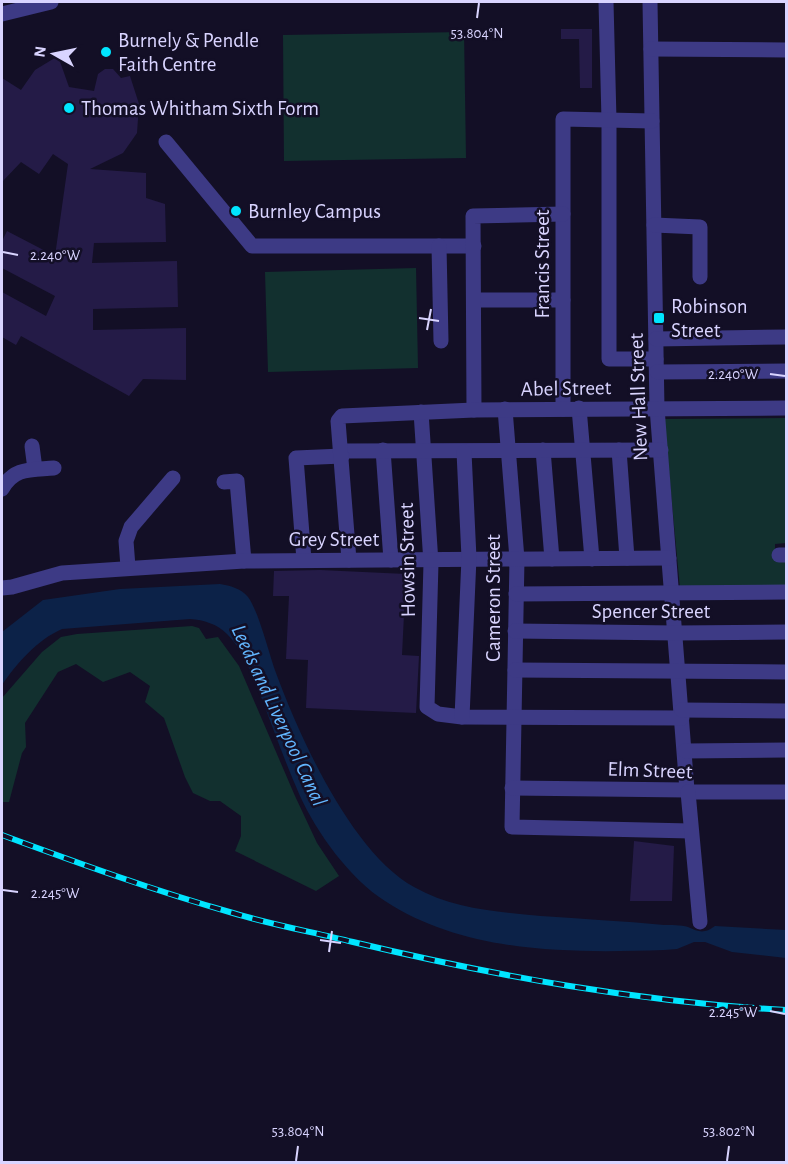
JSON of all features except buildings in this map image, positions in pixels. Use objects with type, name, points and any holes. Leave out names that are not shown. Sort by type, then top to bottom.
[{"type":"street","points":[[2,14],[51,2]]},
{"type":"street","points":[[606,2],[609,120],[609,360],[657,365],[786,371]]},
{"type":"street","name":"New Hall Street","points":[[650,2],[657,408],[700,922]]},
{"type":"street","points":[[651,49],[786,50]]},
{"type":"street","name":"Francis Street","points":[[563,409],[563,119],[609,120]]},
{"type":"street","points":[[609,120],[652,121]]},
{"type":"street","points":[[166,142],[252,246],[474,246]]},
{"type":"street","points":[[474,410],[474,216],[563,214]]},
{"type":"street","points":[[654,225],[700,227],[700,277]]},
{"type":"street","points":[[439,246],[441,341]]},
{"type":"street","points":[[474,300],[563,300]]},
{"type":"street","points":[[656,339],[786,337]]},
{"type":"street","points":[[579,408],[592,559]]},
{"type":"street","name":"Abel Street","points":[[342,454],[338,421],[342,416],[347,415],[504,409],[786,408]]},
{"type":"street","name":"Cameron Street","points":[[504,409],[518,559],[512,827],[691,831]]},
{"type":"street","name":"Howsin Street","points":[[421,412],[431,560],[427,706],[438,714],[462,717]]},
{"type":"street","points":[[32,446],[35,469]]},
{"type":"street","points":[[303,560],[296,458],[383,450],[464,452],[660,450]]},
{"type":"street","points":[[383,450],[391,560]]},
{"type":"street","points":[[543,450],[552,559]]},
{"type":"street","points":[[619,450],[627,558]]},
{"type":"street","points":[[464,452],[469,558],[462,717],[786,711]]},
{"type":"street","points":[[342,454],[349,560]]},
{"type":"street","points":[[2,489],[6,480],[15,472],[54,468]]},
{"type":"street","points":[[128,567],[126,541],[131,527],[173,478]]},
{"type":"street","points":[[224,482],[237,481],[244,561]]},
{"type":"street","name":"Grey Street","points":[[2,588],[62,573],[244,561],[669,558]]},
{"type":"street","points":[[516,594],[786,592]]},
{"type":"street","name":"Spencer Street","points":[[515,631],[786,632]]},
{"type":"street","points":[[514,670],[786,672]]},
{"type":"street","points":[[685,751],[786,750]]},
{"type":"street","name":"Elm Street","points":[[512,788],[786,792]]},
{"type":"green space","points":[[464,32],[466,158],[284,161],[283,35]]},
{"type":"green space","points":[[416,268],[418,368],[268,372],[265,272]]},
{"type":"green space","points":[[786,418],[786,543],[775,544],[775,559],[786,559],[786,587],[680,588],[664,419]]},
{"type":"green space","points":[[192,626],[199,628],[206,639],[218,637],[239,666],[317,843],[339,876],[316,891],[235,851],[241,836],[241,816],[220,801],[210,801],[193,793],[164,718],[145,702],[150,686],[130,672],[103,682],[76,664],[58,672],[25,723],[26,747],[22,753],[9,802],[2,802],[2,698],[42,652],[61,637],[77,634]]},
{"type":"water","name":"Leeds and Liverpool Canal","points":[[220,584],[242,591],[252,604],[276,673],[299,729],[331,792],[349,821],[391,871],[414,887],[460,905],[508,913],[679,925],[702,931],[715,926],[786,930],[786,958],[732,952],[705,942],[694,942],[677,949],[629,951],[520,947],[484,941],[450,931],[416,918],[385,901],[359,881],[325,840],[307,810],[295,783],[246,662],[238,647],[227,634],[210,623],[190,619],[62,629],[44,639],[28,653],[2,685],[2,632],[43,600],[120,589]]},
{"type":"railway","points":[[2,835],[117,876],[263,921],[460,966],[622,994],[786,1010]]},
{"type":"place","name":"Burnely & Pendle Faith Centre","points":[[106,52]]},
{"type":"place","name":"Thomas Whitham Sixth Form","points":[[69,108]]},
{"type":"place","name":"Burnley Campus","points":[[236,211]]},
{"type":"place","name":"Robinson Street","points":[[659,318]]}]
